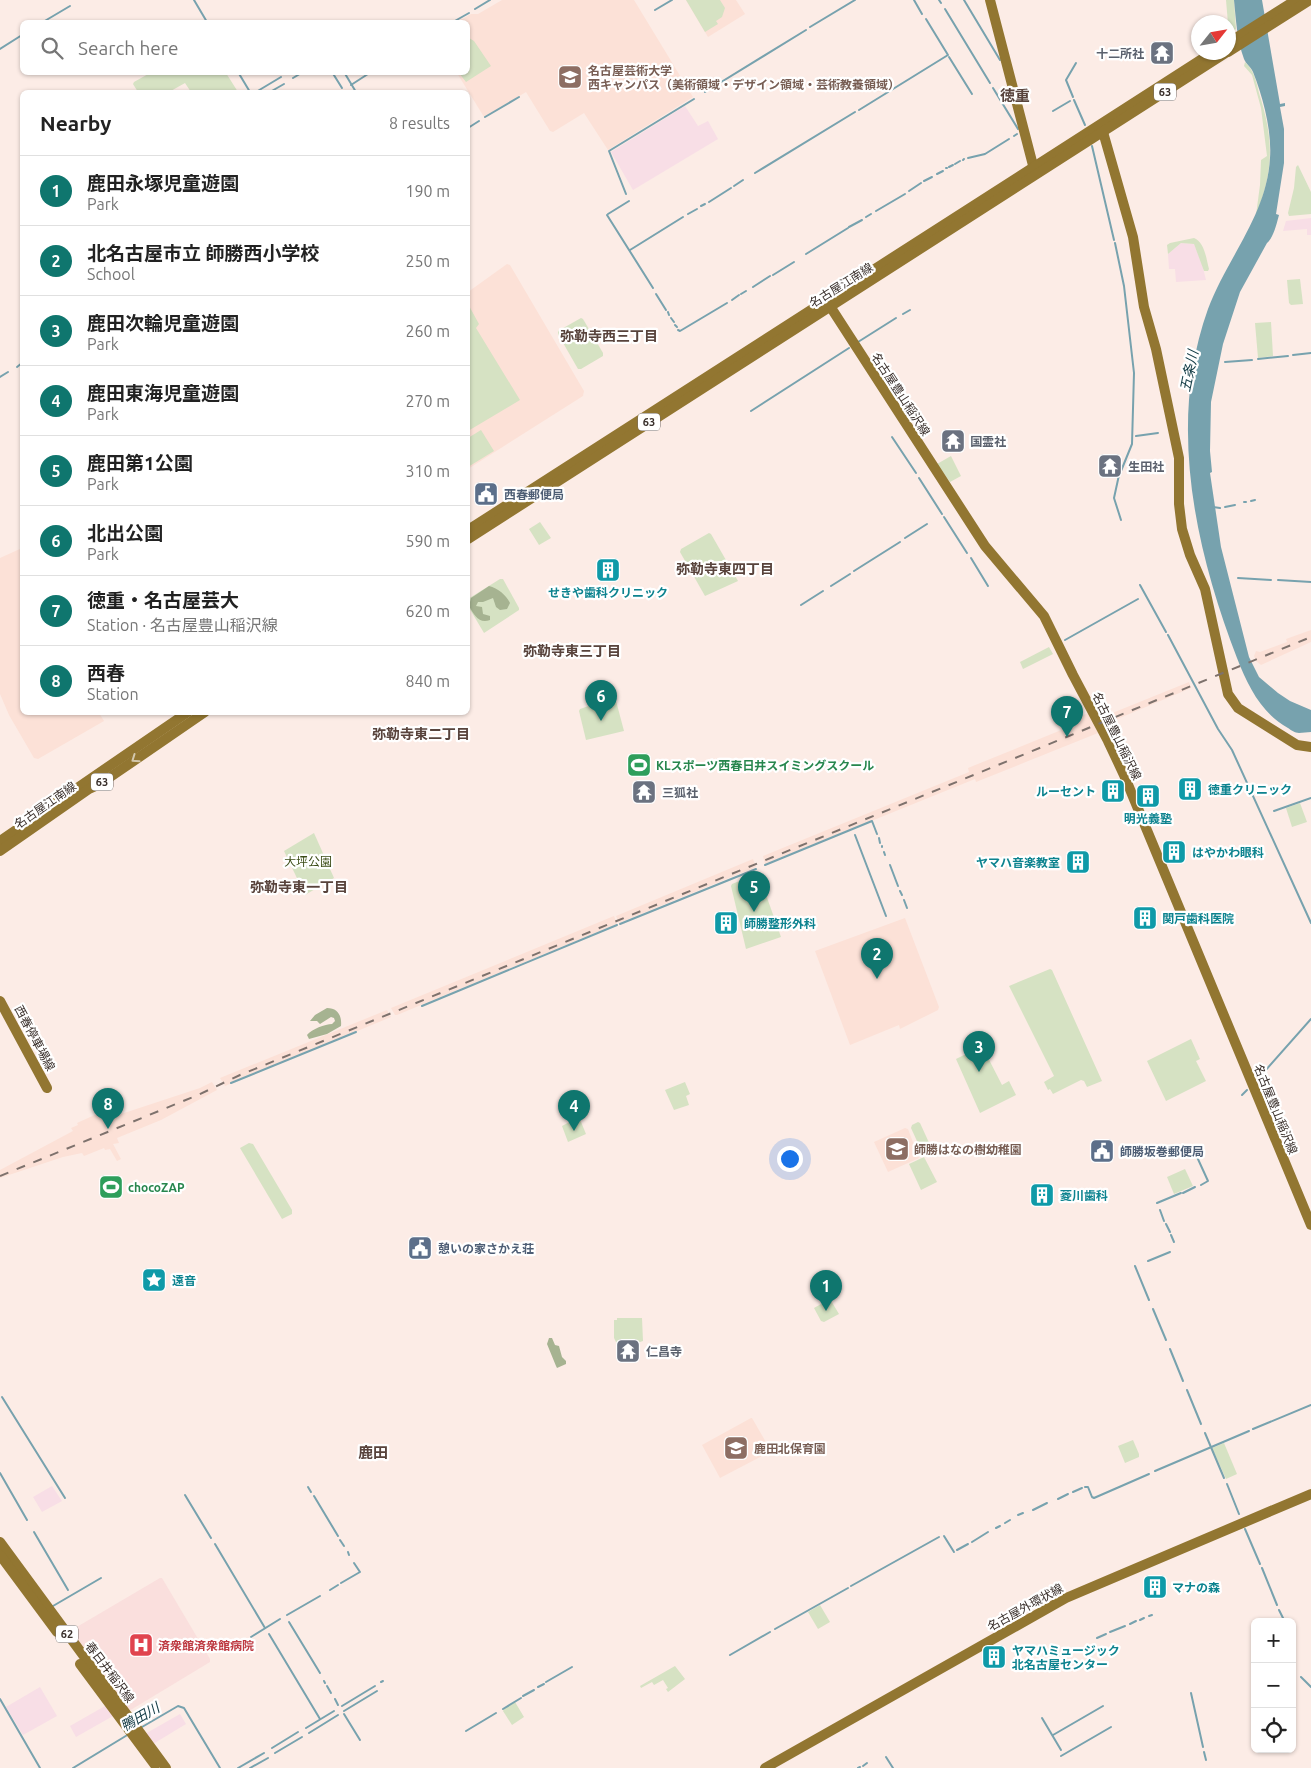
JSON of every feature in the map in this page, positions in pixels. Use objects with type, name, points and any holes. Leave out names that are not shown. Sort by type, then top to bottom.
[{"type":"main road","points":[[990,0],[1035,172]]},
{"type":"main road","name":"名古屋江南線","points":[[1236,43],[1271,20],[1296,0]]},
{"type":"main road","name":"名古屋江南線","points":[[1271,20],[1310,0]]},
{"type":"main road","name":"名古屋江南線","points":[[470,529],[1035,172],[1201,60]]},
{"type":"main road","name":"名古屋江南線","points":[[1035,172],[1103,132],[1211,60]]},
{"type":"main road","points":[[1103,132],[1133,237],[1144,307],[1158,357],[1179,458],[1179,504],[1182,529],[1190,555],[1205,588],[1228,694],[1243,712],[1297,745],[1311,747]]},
{"type":"main road","name":"名古屋江南線","points":[[470,538],[828,303]]},
{"type":"main road","name":"名古屋豊山稲沢線","points":[[828,303],[985,546],[1044,616],[1072,675],[1124,775],[1311,1224]]},
{"type":"main road","name":"名古屋江南線","points":[[0,842],[184,715]]},
{"type":"main road","name":"名古屋江南線","points":[[0,851],[201,715]]},
{"type":"main road","name":"西春停車場線","points":[[0,1001],[47,1088]]},
{"type":"main road","name":"名古屋外環状線","points":[[765,1768],[1066,1598],[1311,1494]]},
{"type":"main road","name":"春日井稲沢線","points":[[0,1542],[134,1732],[157,1768]]},
{"type":"main road","name":"春日井稲沢線","points":[[0,1555],[134,1732],[166,1768]]},
{"type":"shaded area","name":"名古屋芸術大学 西キャンパス（美術領域・デザイン領域・芸術教養領域）","points":[[502,0],[634,0],[693,97],[608,150],[584,113],[553,132],[550,131],[526,92],[484,117],[470,94],[470,90],[467,90],[458,75],[470,75],[470,20],[460,20],[471,14],[478,14]]},
{"type":"shaded area","points":[[686,0],[736,0],[745,14],[708,37]]},
{"type":"shaded area","points":[[685,106],[698,126],[708,121],[718,139],[633,190],[611,152]]},
{"type":"shaded area","points":[[1311,218],[1311,235],[1307,235],[1307,229],[1283,231],[1286,221]]},
{"type":"shaded area","points":[[1181,243],[1194,244],[1206,280],[1176,282],[1175,269],[1169,269],[1168,254]]},
{"type":"shaded area","points":[[507,264],[510,265],[584,391],[583,396],[470,468],[470,291]]},
{"type":"shaded area","points":[[20,549],[20,715],[100,715],[104,721],[38,759],[34,758],[9,715],[0,694],[0,558]]},
{"type":"shaded area","points":[[1311,630],[1311,642],[1261,665],[1256,661],[1254,656],[1256,651],[1260,652],[1287,642],[1286,639]]},
{"type":"shaded area","points":[[1189,682],[1191,688],[1103,725],[1100,718]]},
{"type":"shaded area","points":[[1088,713],[1098,733],[976,782],[975,779],[765,864],[763,856],[969,772],[968,768],[1076,724],[1075,719]]},
{"type":"shaded area","points":[[753,859],[756,867],[619,923],[616,916]]},
{"type":"shaded area","points":[[614,916],[617,924],[397,1015],[395,1015],[391,1008]]},
{"type":"shaded area","points":[[905,918],[939,1007],[938,1010],[900,1029],[899,1025],[850,1045],[815,951]]},
{"type":"shaded area","points":[[387,1010],[391,1017],[225,1086],[220,1078]]},
{"type":"shaded area","points":[[212,1082],[217,1090],[161,1120],[117,1138],[119,1143],[113,1144],[121,1159],[117,1161],[110,1149],[105,1150],[104,1148],[84,1156],[82,1153],[63,1157],[0,1178],[0,1170],[73,1131],[71,1128],[78,1125],[77,1123],[99,1113],[106,1119],[200,1088]]},
{"type":"shaded area","name":"師勝はなの樹幼稚園","points":[[905,1128],[908,1129],[919,1158],[888,1172],[874,1142]]},
{"type":"shaded area","name":"鹿田北保育園","points":[[751,1418],[771,1451],[720,1478],[702,1445]]},
{"type":"shaded area","points":[[52,1486],[62,1501],[42,1512],[33,1497]]},
{"type":"shaded area","name":"済衆館済衆館病院","points":[[162,1578],[210,1662],[129,1711],[70,1631]]},
{"type":"shaded area","points":[[40,1687],[57,1716],[23,1735],[6,1707]]},
{"type":"shaded area","points":[[105,1706],[113,1716],[76,1737],[70,1726]]},
{"type":"shaded area","points":[[180,1714],[186,1724],[153,1744],[145,1734]]},
{"type":"green space","points":[[686,0],[720,0],[725,8],[722,17],[716,21],[718,24],[705,32]]},
{"type":"green space","points":[[1226,0],[1234,0],[1235,15],[1227,15]]},
{"type":"green space","points":[[470,39],[474,41],[491,66],[466,82],[461,75],[470,75]]},
{"type":"green space","points":[[1245,62],[1253,72],[1256,80],[1269,140],[1269,169],[1256,215],[1261,160],[1267,156],[1261,108],[1252,75],[1244,66]]},
{"type":"green space","points":[[146,75],[227,75],[237,90],[190,90],[185,83],[173,90],[137,90],[133,84]]},
{"type":"green space","points":[[1298,165],[1311,192],[1311,214],[1289,216],[1296,167]]},
{"type":"green space","points":[[1194,238],[1203,247],[1208,271],[1204,271],[1194,244],[1181,243],[1168,254],[1167,245],[1170,243]]},
{"type":"green space","points":[[1300,279],[1303,304],[1291,305],[1289,303],[1287,280]]},
{"type":"green space","points":[[470,308],[479,324],[476,328],[520,400],[470,430]]},
{"type":"green space","points":[[581,318],[603,353],[603,356],[578,369],[558,331]]},
{"type":"green space","points":[[1271,322],[1273,356],[1258,358],[1255,323]]},
{"type":"green space","points":[[481,430],[494,451],[470,466],[470,437]]},
{"type":"green space","points":[[951,456],[961,476],[950,482],[937,464]]},
{"type":"green space","points":[[540,522],[551,538],[539,545],[529,529]]},
{"type":"green space","points":[[709,533],[738,581],[705,596],[680,552],[681,549]]},
{"type":"green space","points":[[503,579],[519,610],[484,633],[470,609],[470,598]]},
{"type":"green space","points":[[489,586],[501,592],[510,603],[507,609],[500,610],[496,607],[493,598],[478,602],[476,606],[482,607],[483,614],[490,616],[490,620],[483,621],[475,615],[470,608],[471,598]]},
{"type":"green space","points":[[1049,647],[1053,654],[1023,669],[1020,662]]},
{"type":"green space","points":[[615,697],[624,731],[586,740],[580,709]]},
{"type":"green space","points":[[1300,803],[1307,822],[1292,827],[1286,808]]},
{"type":"green space","name":"大坪公園","points":[[314,833],[334,878],[305,895],[284,851]]},
{"type":"green space","points":[[757,874],[759,875],[781,937],[746,949],[731,886]]},
{"type":"green space","points":[[1050,969],[1102,1081],[1087,1087],[1084,1081],[1081,1080],[1053,1094],[1050,1089],[1048,1090],[1044,1082],[1054,1076],[1009,986]]},
{"type":"green space","points":[[327,1008],[337,1011],[341,1019],[341,1026],[327,1034],[309,1039],[307,1035],[312,1031],[332,1024],[335,1021],[331,1017],[320,1024],[317,1021],[310,1021],[315,1015]]},
{"type":"green space","points":[[1191,1039],[1200,1059],[1196,1061],[1206,1081],[1166,1101],[1147,1061]]},
{"type":"green space","points":[[982,1046],[1002,1085],[1009,1081],[1016,1095],[980,1113],[956,1059]]},
{"type":"green space","points":[[685,1082],[690,1094],[686,1096],[689,1105],[674,1110],[665,1090]]},
{"type":"green space","points":[[579,1117],[586,1134],[568,1142],[562,1126]]},
{"type":"green space","points":[[918,1122],[931,1147],[924,1152],[922,1152],[911,1128],[912,1125]]},
{"type":"green space","points":[[249,1143],[253,1144],[292,1210],[292,1214],[282,1219],[240,1148]]},
{"type":"green space","points":[[924,1157],[937,1182],[921,1190],[909,1164]]},
{"type":"green space","points":[[1185,1169],[1193,1186],[1174,1194],[1167,1177]]},
{"type":"green space","points":[[830,1299],[839,1314],[824,1322],[821,1321],[814,1308]]},
{"type":"green space","points":[[617,1318],[642,1318],[643,1341],[634,1344],[632,1340],[618,1346],[614,1338],[614,1320],[617,1320]]},
{"type":"green space","points":[[549,1338],[552,1338],[555,1345],[559,1346],[566,1364],[557,1368],[547,1344]]},
{"type":"green space","points":[[1133,1440],[1139,1457],[1125,1463],[1118,1446]]},
{"type":"green space","points":[[1224,1443],[1237,1474],[1226,1479],[1212,1448]]},
{"type":"green space","points":[[820,1605],[830,1622],[818,1629],[808,1612]]},
{"type":"green space","points":[[675,1666],[685,1679],[668,1692],[666,1689],[668,1688],[663,1680],[654,1685],[652,1682],[641,1688],[640,1686]]},
{"type":"green space","points":[[515,1702],[524,1717],[512,1725],[503,1711]]},
{"type":"water","points":[[1234,0],[1262,0],[1280,104],[1285,103],[1285,106],[1280,107],[1284,129],[1284,163],[1276,214],[1279,215],[1275,229],[1240,292],[1223,344],[1211,402],[1210,451],[1212,472],[1210,473],[1221,547],[1249,657],[1259,677],[1290,701],[1311,710],[1311,732],[1296,732],[1270,715],[1256,698],[1246,679],[1222,616],[1209,574],[1191,485],[1188,441],[1189,396],[1196,352],[1208,309],[1216,290],[1245,236],[1262,198],[1270,158],[1270,137],[1266,114],[1253,72],[1245,61],[1242,52]]},
{"type":"waterway","points":[[194,0],[206,20]]},
{"type":"waterway","points":[[475,9],[490,0]]},
{"type":"waterway","points":[[655,10],[672,0]]},
{"type":"waterway","points":[[810,27],[855,0]]},
{"type":"waterway","points":[[914,0],[922,14]]},
{"type":"waterway","points":[[964,0],[1000,60]]},
{"type":"waterway","points":[[46,20],[70,6]]},
{"type":"waterway","points":[[945,9],[990,83]]},
{"type":"waterway","points":[[457,20],[469,13]]},
{"type":"waterway","points":[[859,110],[948,55],[926,19]]},
{"type":"waterway","points":[[705,92],[806,30]]},
{"type":"waterway","points":[[0,49],[20,36]]},
{"type":"waterway","points":[[949,57],[972,94]]},
{"type":"waterway","points":[[1073,97],[1066,80],[1076,63]]},
{"type":"waterway","points":[[240,75],[249,90]]},
{"type":"waterway","points":[[293,78],[298,75]]},
{"type":"waterway","points":[[334,75],[342,88]]},
{"type":"waterway","points":[[346,75],[355,90]]},
{"type":"waterway","points":[[351,85],[366,75]]},
{"type":"waterway","points":[[259,90],[281,77]]},
{"type":"waterway","points":[[274,90],[284,84]]},
{"type":"waterway","points":[[993,88],[1018,129]]},
{"type":"waterway","points":[[485,117],[519,97]]},
{"type":"waterway","points":[[626,194],[609,151],[694,99]]},
{"type":"waterway","points":[[1074,100],[1085,125]]},
{"type":"waterway","points":[[1053,111],[1070,101]]},
{"type":"waterway","points":[[755,173],[855,112]]},
{"type":"waterway","points":[[470,127],[479,121]]},
{"type":"waterway","points":[[968,158],[985,154],[1009,139]]},
{"type":"waterway","points":[[1092,146],[1114,240]]},
{"type":"waterway","points":[[955,164],[960,161]]},
{"type":"waterway","points":[[949,167],[953,165]]},
{"type":"waterway","points":[[937,174],[943,171]]},
{"type":"waterway","points":[[924,181],[932,177]]},
{"type":"waterway","points":[[734,186],[743,180]]},
{"type":"waterway","points":[[909,191],[921,183]]},
{"type":"waterway","points":[[709,202],[731,188]]},
{"type":"waterway","points":[[876,211],[905,194]]},
{"type":"waterway","points":[[608,214],[629,201]]},
{"type":"waterway","points":[[701,206],[705,204]]},
{"type":"waterway","points":[[688,214],[697,209]]},
{"type":"waterway","points":[[866,217],[871,214]]},
{"type":"waterway","points":[[607,215],[653,288]]},
{"type":"waterway","points":[[630,250],[683,217]]},
{"type":"waterway","points":[[849,227],[862,220]]},
{"type":"waterway","points":[[806,254],[848,228]]},
{"type":"waterway","points":[[1115,243],[1124,286],[1134,373],[1132,444],[1121,471]]},
{"type":"waterway","points":[[773,275],[794,262]]},
{"type":"waterway","points":[[753,287],[770,276]]},
{"type":"waterway","points":[[741,294],[746,291]]},
{"type":"waterway","points":[[656,294],[666,310]]},
{"type":"waterway","points":[[732,300],[739,295]]},
{"type":"waterway","points":[[678,330],[680,331],[727,303]]},
{"type":"waterway","points":[[903,314],[910,310]]},
{"type":"waterway","points":[[671,318],[674,322]]},
{"type":"waterway","points":[[858,342],[896,318]]},
{"type":"waterway","points":[[751,411],[849,348]]},
{"type":"waterway","points":[[1293,355],[1311,353]]},
{"type":"waterway","points":[[1258,359],[1288,356]]},
{"type":"waterway","points":[[1225,362],[1252,360]]},
{"type":"waterway","points":[[0,377],[8,372]]},
{"type":"waterway","points":[[1136,436],[1158,433]]},
{"type":"waterway","points":[[892,437],[916,473]]},
{"type":"waterway","points":[[1119,475],[1114,498],[1121,520]]},
{"type":"waterway","points":[[919,478],[942,514]]},
{"type":"waterway","points":[[1251,501],[1255,500]]},
{"type":"waterway","points":[[1225,507],[1235,505]]},
{"type":"waterway","points":[[1213,507],[1220,508]]},
{"type":"waterway","points":[[944,517],[967,553]]},
{"type":"waterway","points":[[905,538],[927,524]]},
{"type":"waterway","points":[[854,571],[900,542]]},
{"type":"waterway","points":[[971,558],[988,586]]},
{"type":"waterway","points":[[831,586],[850,574]]},
{"type":"waterway","points":[[1238,578],[1271,580]]},
{"type":"waterway","points":[[1278,580],[1311,582]]},
{"type":"waterway","points":[[1140,585],[1166,632]]},
{"type":"waterway","points":[[801,605],[823,591]]},
{"type":"waterway","points":[[1065,640],[1138,599]]},
{"type":"waterway","points":[[1168,635],[1218,729],[1232,750],[1311,923]]},
{"type":"waterway","points":[[1274,811],[1311,798]]},
{"type":"waterway","points":[[765,865],[872,821],[877,834]]},
{"type":"waterway","points":[[855,835],[886,916]]},
{"type":"waterway","points":[[879,838],[880,843]]},
{"type":"waterway","points":[[890,865],[898,886]]},
{"type":"waterway","points":[[620,924],[756,869]]},
{"type":"waterway","points":[[900,891],[902,895]]},
{"type":"waterway","points":[[904,900],[907,908]]},
{"type":"waterway","points":[[422,1006],[617,925]]},
{"type":"waterway","points":[[1257,1080],[1311,1019]]},
{"type":"waterway","points":[[231,1083],[356,1032]]},
{"type":"waterway","points":[[1242,1095],[1247,1090]]},
{"type":"waterway","points":[[1192,1146],[1208,1181],[1201,1185]]},
{"type":"waterway","points":[[1183,1193],[1195,1187]]},
{"type":"waterway","points":[[1157,1203],[1181,1193]]},
{"type":"waterway","points":[[1160,1210],[1164,1221]]},
{"type":"waterway","points":[[1166,1224],[1170,1232]]},
{"type":"waterway","points":[[1171,1235],[1174,1242]]},
{"type":"waterway","points":[[1148,1261],[1170,1252]]},
{"type":"waterway","points":[[1135,1266],[1149,1300]]},
{"type":"waterway","points":[[1153,1309],[1166,1340]]},
{"type":"waterway","points":[[1170,1349],[1183,1381]]},
{"type":"waterway","points":[[1187,1390],[1201,1424]]},
{"type":"waterway","points":[[2,1397],[65,1498]]},
{"type":"waterway","points":[[1253,1429],[1311,1405]]},
{"type":"waterway","points":[[1155,1471],[1249,1431]]},
{"type":"waterway","points":[[1205,1433],[1224,1478]]},
{"type":"waterway","points":[[0,1473],[27,1520]]},
{"type":"waterway","points":[[1085,1487],[1088,1487],[1094,1498],[1149,1474]]},
{"type":"waterway","points":[[1227,1484],[1239,1514]]},
{"type":"waterway","points":[[308,1487],[311,1492]]},
{"type":"waterway","points":[[1073,1492],[1082,1488]]},
{"type":"waterway","points":[[1058,1499],[1068,1494]]},
{"type":"waterway","points":[[185,1495],[211,1538]]},
{"type":"waterway","points":[[314,1496],[338,1536]]},
{"type":"waterway","points":[[1033,1510],[1047,1503]]},
{"type":"waterway","points":[[1018,1515],[1023,1513]]},
{"type":"waterway","points":[[1005,1523],[1010,1520]]},
{"type":"waterway","points":[[996,1528],[1000,1526]]},
{"type":"waterway","points":[[1245,1529],[1260,1564]]},
{"type":"waterway","points":[[34,1532],[68,1590]]},
{"type":"waterway","points":[[972,1542],[988,1532]]},
{"type":"waterway","points":[[944,1536],[954,1552]]},
{"type":"waterway","points":[[851,1586],[939,1537]]},
{"type":"waterway","points":[[340,1540],[344,1546]]},
{"type":"waterway","points":[[215,1544],[265,1628]]},
{"type":"waterway","points":[[957,1550],[968,1544]]},
{"type":"waterway","points":[[341,1583],[360,1572],[354,1563]]},
{"type":"waterway","points":[[1262,1568],[1277,1605]]},
{"type":"waterway","points":[[53,1606],[101,1578]]},
{"type":"waterway","points":[[330,1590],[338,1585]]},
{"type":"waterway","points":[[775,1629],[848,1588]]},
{"type":"waterway","points":[[287,1615],[320,1596]]},
{"type":"waterway","points":[[1279,1610],[1283,1618]]},
{"type":"waterway","points":[[1140,1620],[1144,1618]]},
{"type":"waterway","points":[[251,1637],[280,1619]]},
{"type":"waterway","points":[[1130,1624],[1136,1621]]},
{"type":"waterway","points":[[289,1622],[320,1673]]},
{"type":"waterway","points":[[1110,1632],[1125,1626]]},
{"type":"waterway","points":[[730,1655],[770,1632]]},
{"type":"waterway","points":[[269,1634],[320,1719]]},
{"type":"waterway","points":[[1097,1638],[1106,1634]]},
{"type":"waterway","points":[[225,1652],[244,1641]]},
{"type":"waterway","points":[[546,1682],[572,1667]]},
{"type":"waterway","points":[[1301,1677],[1311,1687]]},
{"type":"waterway","points":[[538,1687],[544,1684]]},
{"type":"waterway","points":[[327,1686],[331,1693]]},
{"type":"waterway","points":[[342,1706],[375,1686]]},
{"type":"waterway","points":[[523,1696],[534,1690]]},
{"type":"waterway","points":[[344,1711],[377,1691]]},
{"type":"waterway","points":[[1191,1693],[1203,1747]]},
{"type":"waterway","points":[[503,1709],[521,1698]]},
{"type":"waterway","points":[[0,1699],[40,1768]]},
{"type":"waterway","points":[[335,1699],[338,1705]]},
{"type":"waterway","name":"鴨田川","points":[[142,1727],[178,1706],[184,1708],[220,1768]]},
{"type":"waterway","points":[[1053,1735],[1103,1706]]},
{"type":"waterway","points":[[306,1728],[334,1711]]},
{"type":"waterway","points":[[466,1731],[496,1713]]},
{"type":"waterway","points":[[344,1714],[360,1740]]},
{"type":"waterway","points":[[309,1733],[338,1715]]},
{"type":"waterway","points":[[1042,1718],[1061,1750]]},
{"type":"waterway","points":[[1061,1756],[1111,1727]]},
{"type":"waterway","points":[[272,1748],[298,1732]]},
{"type":"waterway","name":"鴨田川","points":[[73,1768],[129,1734]]},
{"type":"waterway","points":[[275,1753],[302,1737]]},
{"type":"waterway","points":[[1204,1752],[1206,1760]]},
{"type":"waterway","points":[[238,1768],[264,1753]]},
{"type":"waterway","points":[[886,1757],[893,1768]]},
{"type":"waterway","points":[[250,1768],[268,1758]]},
{"type":"waterway","points":[[863,1766],[867,1763]]},
{"type":"railway","points":[[0,1176],[198,1095],[240,1075],[1311,637]]},
{"type":"place","name":"十二所社","points":[[1162,53]]},
{"type":"place","name":"名古屋芸術大学 西キャンパス（美術領域・デザイン領域・芸術教養領域）","points":[[570,77]]},
{"type":"place","name":"国霊社","points":[[953,441]]},
{"type":"place","name":"生田社","points":[[1110,466]]},
{"type":"place","name":"西春郵便局","points":[[486,494]]},
{"type":"place","name":"せきや歯科クリニック","points":[[608,570]]},
{"type":"place","name":"北出公園","points":[[601,721]]},
{"type":"place","name":"徳重・名古屋芸大","points":[[1067,737]]},
{"type":"place","name":"KLスポーツ西春日井スイミングスクール","points":[[639,765]]},
{"type":"place","name":"徳重クリニック","points":[[1190,789]]},
{"type":"place","name":"ルーセント","points":[[1113,791]]},
{"type":"place","name":"三狐社","points":[[644,792]]},
{"type":"place","name":"明光義塾","points":[[1148,796]]},
{"type":"place","name":"はやかわ眼科","points":[[1174,852]]},
{"type":"place","name":"ヤマハ音楽教室","points":[[1078,862]]},
{"type":"place","name":"鹿田第1公園","points":[[754,912]]},
{"type":"place","name":"関戸歯科医院","points":[[1145,918]]},
{"type":"place","name":"師勝整形外科","points":[[726,923]]},
{"type":"place","name":"北名古屋市立 師勝西小学校","points":[[877,979]]},
{"type":"place","name":"鹿田次輪児童遊園","points":[[979,1072]]},
{"type":"place","name":"西春","points":[[108,1129]]},
{"type":"place","name":"鹿田東海児童遊園","points":[[574,1131]]},
{"type":"place","name":"師勝はなの樹幼稚園","points":[[897,1149]]},
{"type":"place","name":"師勝坂巻郵便局","points":[[1102,1151]]},
{"type":"place","name":"chocoZAP","points":[[111,1187]]},
{"type":"place","name":"菱川歯科","points":[[1042,1195]]},
{"type":"place","name":"憩いの家さかえ荘","points":[[420,1248]]},
{"type":"place","name":"遠音","points":[[154,1280]]},
{"type":"place","name":"鹿田永塚児童遊園","points":[[826,1311]]},
{"type":"place","name":"仁昌寺","points":[[628,1351]]},
{"type":"place","name":"鹿田北保育園","points":[[736,1448]]},
{"type":"place","name":"マナの森","points":[[1155,1587]]},
{"type":"place","name":"済衆館済衆館病院","points":[[141,1645]]},
{"type":"place","name":"ヤマハミュージック 北名古屋センター","points":[[994,1657]]},
{"type":"district","name":"徳重","points":[[1015,95]]},
{"type":"district","name":"弥勒寺西三丁目","points":[[609,336]]},
{"type":"district","name":"弥勒寺東四丁目","points":[[725,569]]},
{"type":"district","name":"弥勒寺東三丁目","points":[[572,651]]},
{"type":"district","name":"弥勒寺東二丁目","points":[[421,734]]},
{"type":"district","name":"弥勒寺東一丁目","points":[[299,887]]},
{"type":"district","name":"鹿田","points":[[373,1452]]},
{"type":"water label","name":"五条川","points":[[1189,371]]}]
